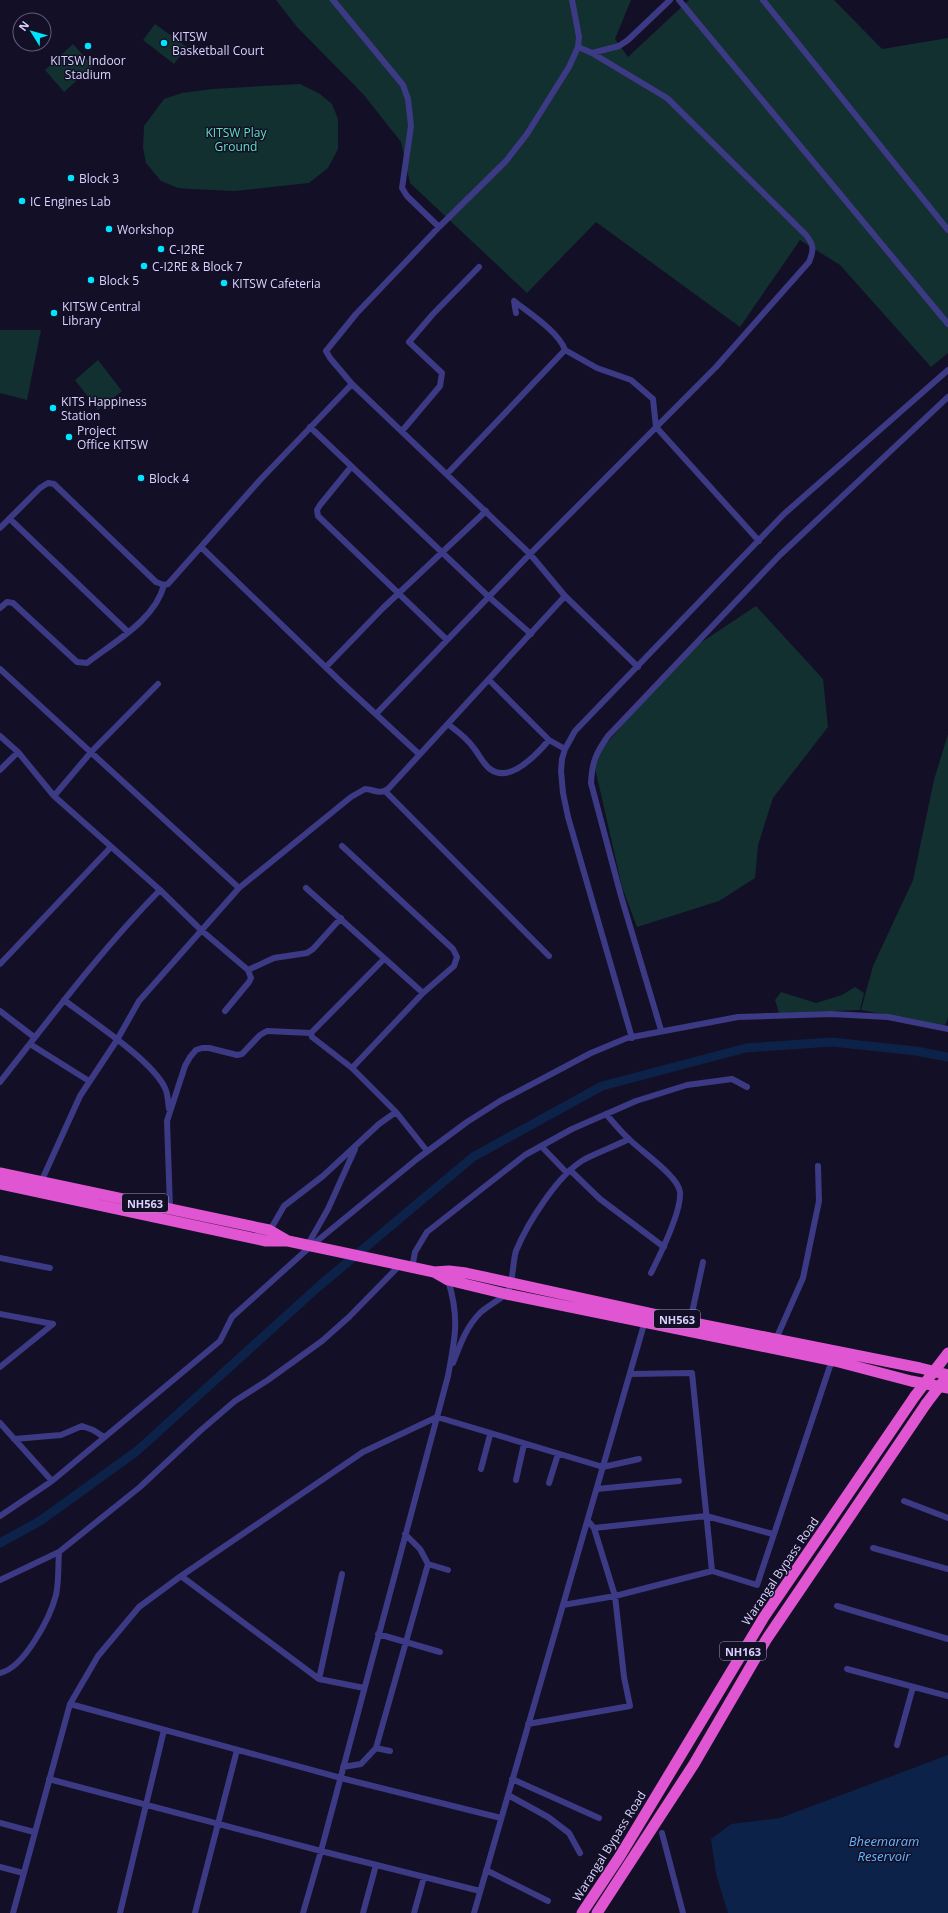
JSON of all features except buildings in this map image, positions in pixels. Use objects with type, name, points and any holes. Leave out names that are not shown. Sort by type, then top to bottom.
[{"type":"highway","name":"NH563","points":[[0,1173],[269,1230],[288,1241]]},
{"type":"highway","name":"NH563","points":[[0,1184],[266,1241],[288,1241],[434,1272],[466,1272],[510,1281],[645,1317],[832,1360],[911,1381],[948,1388]]},
{"type":"highway","name":"NH563","points":[[434,1272],[448,1280],[506,1294],[645,1317],[690,1322],[948,1375]]},
{"type":"highway","name":"Warangal Bypass Road","points":[[582,1913],[620,1856],[764,1617],[914,1396],[948,1353]]},
{"type":"highway","name":"NH163","points":[[597,1913],[694,1764],[766,1640],[926,1404],[948,1375]]},
{"type":"street","points":[[333,0],[403,85],[408,99],[411,126],[402,188],[406,196],[439,227]]},
{"type":"street","points":[[572,0],[578,31],[578,47],[569,67],[527,134],[506,161],[439,227],[356,314],[326,351],[352,384],[530,554],[565,596],[638,667]]},
{"type":"street","points":[[592,53],[619,46],[628,40],[670,0]]},
{"type":"street","points":[[679,0],[948,324]]},
{"type":"street","points":[[763,0],[948,230]]},
{"type":"street","points":[[376,714],[446,639],[489,597],[739,341],[809,262],[814,251],[812,242],[806,235],[667,98],[592,53],[578,47]]},
{"type":"street","points":[[402,431],[440,386],[442,373],[409,342],[433,314],[479,267]]},
{"type":"street","points":[[516,313],[514,301],[556,335],[563,343],[565,350],[597,368],[631,380],[653,399],[656,427],[759,541]]},
{"type":"street","points":[[447,474],[565,350]]},
{"type":"street","points":[[632,1038],[568,817],[561,771],[565,749],[575,731],[784,514],[948,370]]},
{"type":"street","points":[[0,608],[7,602],[13,603],[77,662],[82,664],[87,663],[128,632],[149,612],[160,597],[164,585],[172,581],[260,480],[352,384]]},
{"type":"street","points":[[661,1030],[621,896],[591,783],[592,765],[599,749],[608,736],[780,555],[948,398]]},
{"type":"street","points":[[310,427],[489,597],[531,634]]},
{"type":"street","points":[[351,467],[320,505],[317,510],[318,516],[446,639]]},
{"type":"street","points":[[0,528],[44,485],[54,484],[156,582],[164,585]]},
{"type":"street","points":[[326,667],[398,594],[486,511]]},
{"type":"street","points":[[10,518],[128,632]]},
{"type":"street","points":[[201,546],[326,667],[419,754]]},
{"type":"street","points":[[41,1182],[80,1096],[117,1040],[139,1001],[201,930],[239,888],[360,790],[369,789],[379,792],[385,791],[565,596]]},
{"type":"street","points":[[0,669],[92,751],[239,888]]},
{"type":"street","points":[[489,680],[550,740],[565,749]]},
{"type":"street","points":[[54,796],[92,751],[158,684]]},
{"type":"street","points":[[448,724],[473,746],[489,769],[499,772],[506,772],[523,766],[550,740]]},
{"type":"street","points":[[0,736],[18,752],[54,796],[160,890],[201,930],[248,970],[251,978],[249,982],[225,1011]]},
{"type":"street","points":[[0,770],[18,752]]},
{"type":"street","points":[[385,791],[549,956]]},
{"type":"street","points":[[342,846],[456,953],[457,961],[454,966],[423,993],[352,1068]]},
{"type":"street","points":[[1,960],[111,848]]},
{"type":"street","points":[[306,888],[423,993]]},
{"type":"street","points":[[0,1082],[30,1044],[34,1036],[124,926],[160,890]]},
{"type":"street","points":[[248,970],[274,958],[307,954],[341,918]]},
{"type":"street","points":[[170,1208],[167,1129],[169,1112],[185,1066],[196,1050],[210,1048],[237,1055],[246,1051],[260,1035],[267,1031],[311,1033],[384,959]]},
{"type":"street","points":[[64,1000],[117,1040],[149,1067],[166,1089],[169,1112]]},
{"type":"street","points":[[0,1011],[34,1036]]},
{"type":"street","points":[[0,1516],[52,1480],[220,1341],[232,1317],[311,1246],[427,1151],[500,1101],[591,1053],[627,1038],[661,1030],[738,1018],[831,1014],[888,1017],[948,1029]]},
{"type":"street","points":[[311,1033],[312,1037],[320,1044],[352,1068],[396,1112],[427,1151]]},
{"type":"street","points":[[30,1044],[89,1081]]},
{"type":"street","points":[[412,1268],[415,1252],[427,1232],[525,1155],[572,1129],[636,1101],[687,1085],[732,1079],[747,1088]]},
{"type":"street","points":[[266,1241],[269,1230],[284,1206],[323,1176],[379,1124],[396,1112]]},
{"type":"street","points":[[606,1114],[629,1139],[672,1178],[677,1184],[680,1192],[679,1204],[664,1247],[651,1274]]},
{"type":"street","points":[[448,1376],[466,1330],[484,1310],[506,1294],[516,1253],[523,1235],[546,1200],[569,1171],[584,1160],[629,1139]]},
{"type":"street","points":[[311,1246],[357,1146]]},
{"type":"street","points":[[541,1146],[600,1199],[664,1247]]},
{"type":"street","points":[[776,1339],[803,1278],[819,1201],[818,1166]]},
{"type":"street","points":[[0,1258],[50,1268]]},
{"type":"street","points":[[690,1322],[704,1262]]},
{"type":"street","points":[[0,1580],[59,1552],[140,1486],[200,1431],[236,1401],[322,1341],[349,1318],[400,1265]]},
{"type":"street","points":[[303,1913],[341,1778],[378,1634],[448,1376],[456,1328],[454,1299],[448,1280]]},
{"type":"street","points":[[0,1314],[53,1324],[0,1366]]},
{"type":"street","points":[[474,1913],[588,1521],[645,1317]]},
{"type":"street","points":[[563,1605],[615,1596],[712,1571],[757,1585],[832,1360]]},
{"type":"street","points":[[630,1374],[692,1373],[712,1571]]},
{"type":"street","points":[[13,1913],[70,1704],[98,1656],[140,1607],[181,1576],[364,1452],[437,1417],[603,1467],[639,1459]]},
{"type":"street","points":[[0,1423],[52,1480]]},
{"type":"street","points":[[14,1439],[61,1435],[82,1426],[93,1430],[104,1437]]},
{"type":"street","points":[[481,1469],[490,1434]]},
{"type":"street","points":[[516,1480],[524,1444]]},
{"type":"street","points":[[550,1483],[558,1454]]},
{"type":"street","points":[[597,1489],[679,1481]]},
{"type":"street","points":[[904,1501],[948,1518]]},
{"type":"street","points":[[594,1528],[706,1516],[773,1534]]},
{"type":"street","points":[[528,1724],[630,1706],[624,1677],[615,1596],[594,1528],[588,1521]]},
{"type":"street","points":[[343,1768],[361,1764],[376,1748],[428,1564],[420,1549],[405,1534]]},
{"type":"street","points":[[872,1548],[948,1570]]},
{"type":"street","points":[[0,1673],[14,1665],[38,1635],[56,1596],[59,1552]]},
{"type":"street","points":[[428,1564],[448,1570]]},
{"type":"street","points":[[319,1679],[342,1574]]},
{"type":"street","points":[[181,1576],[319,1679],[364,1688]]},
{"type":"street","points":[[837,1606],[948,1639]]},
{"type":"street","points":[[378,1634],[440,1652]]},
{"type":"street","points":[[847,1669],[948,1696]]},
{"type":"street","points":[[896,1745],[913,1687]]},
{"type":"street","points":[[70,1704],[341,1778],[501,1818]]},
{"type":"street","points":[[120,1913],[164,1730]]},
{"type":"street","points":[[376,1748],[390,1751]]},
{"type":"street","points":[[195,1913],[236,1750]]},
{"type":"street","points":[[49,1779],[321,1851],[480,1890]]},
{"type":"street","points":[[512,1779],[599,1818]]},
{"type":"street","points":[[508,1795],[548,1817],[568,1833],[580,1854]]},
{"type":"street","points":[[0,1823],[34,1832]]},
{"type":"street","points":[[662,1832],[683,1913]]},
{"type":"street","points":[[363,1913],[376,1865]]},
{"type":"street","points":[[0,1867],[23,1873]]},
{"type":"street","points":[[486,1870],[548,1900]]},
{"type":"street","points":[[414,1913],[424,1877]]},
{"type":"green space","points":[[276,0],[631,0],[615,39],[628,57],[689,0],[834,0],[882,49],[948,38],[948,353],[931,367],[840,265],[800,240],[740,327],[596,222],[527,293],[410,183],[401,142],[364,95],[297,27]]},
{"type":"green space","points":[[155,24],[187,47],[174,64],[143,40]]},
{"type":"green space","points":[[73,44],[93,66],[64,92],[45,70]]},
{"type":"green space","name":"KITSW Play Ground","points":[[300,84],[320,94],[332,104],[338,119],[338,149],[328,168],[309,183],[235,191],[178,188],[161,181],[146,163],[143,148],[144,126],[164,99],[182,93],[212,89]]},
{"type":"green space","points":[[0,330],[41,330],[27,400],[0,393]]},
{"type":"green space","points":[[98,360],[122,391],[98,410],[75,380]]},
{"type":"green space","points":[[756,606],[823,679],[828,727],[773,798],[758,845],[755,878],[719,901],[637,927],[622,887],[593,759],[685,653]]},
{"type":"green space","points":[[948,734],[948,1017],[945,1026],[861,1010],[873,966],[913,880],[934,780]]},
{"type":"green space","points":[[855,987],[864,993],[860,1010],[779,1013],[775,1000],[781,992],[816,1003],[842,995]]},
{"type":"water","name":"Bheemaram Reservoir","points":[[948,1755],[948,1913],[728,1913],[716,1874],[711,1839],[731,1824],[780,1818]]},
{"type":"waterway","points":[[0,1543],[40,1521],[137,1451],[318,1287],[473,1157],[602,1086],[746,1048],[832,1042],[916,1051],[948,1057]]},
{"type":"place","name":"KITSW Basketball Court","points":[[164,43]]},
{"type":"place","name":"KITSW Indoor Stadium","points":[[88,46]]},
{"type":"place","name":"Block 3","points":[[71,178]]},
{"type":"place","name":"IC Engines Lab","points":[[22,201]]},
{"type":"place","name":"Workshop","points":[[109,229]]},
{"type":"place","name":"C-I2RE","points":[[161,249]]},
{"type":"place","name":"C-I2RE & Block 7","points":[[144,266]]},
{"type":"place","name":"Block 5","points":[[91,280]]},
{"type":"place","name":"KITSW Cafeteria","points":[[224,283]]},
{"type":"place","name":"KITSW Central Library","points":[[54,313]]},
{"type":"place","name":"KITS Happiness Station","points":[[53,408]]},
{"type":"place","name":"Project Office KITSW","points":[[69,437]]},
{"type":"place","name":"Block 4","points":[[141,478]]}]
